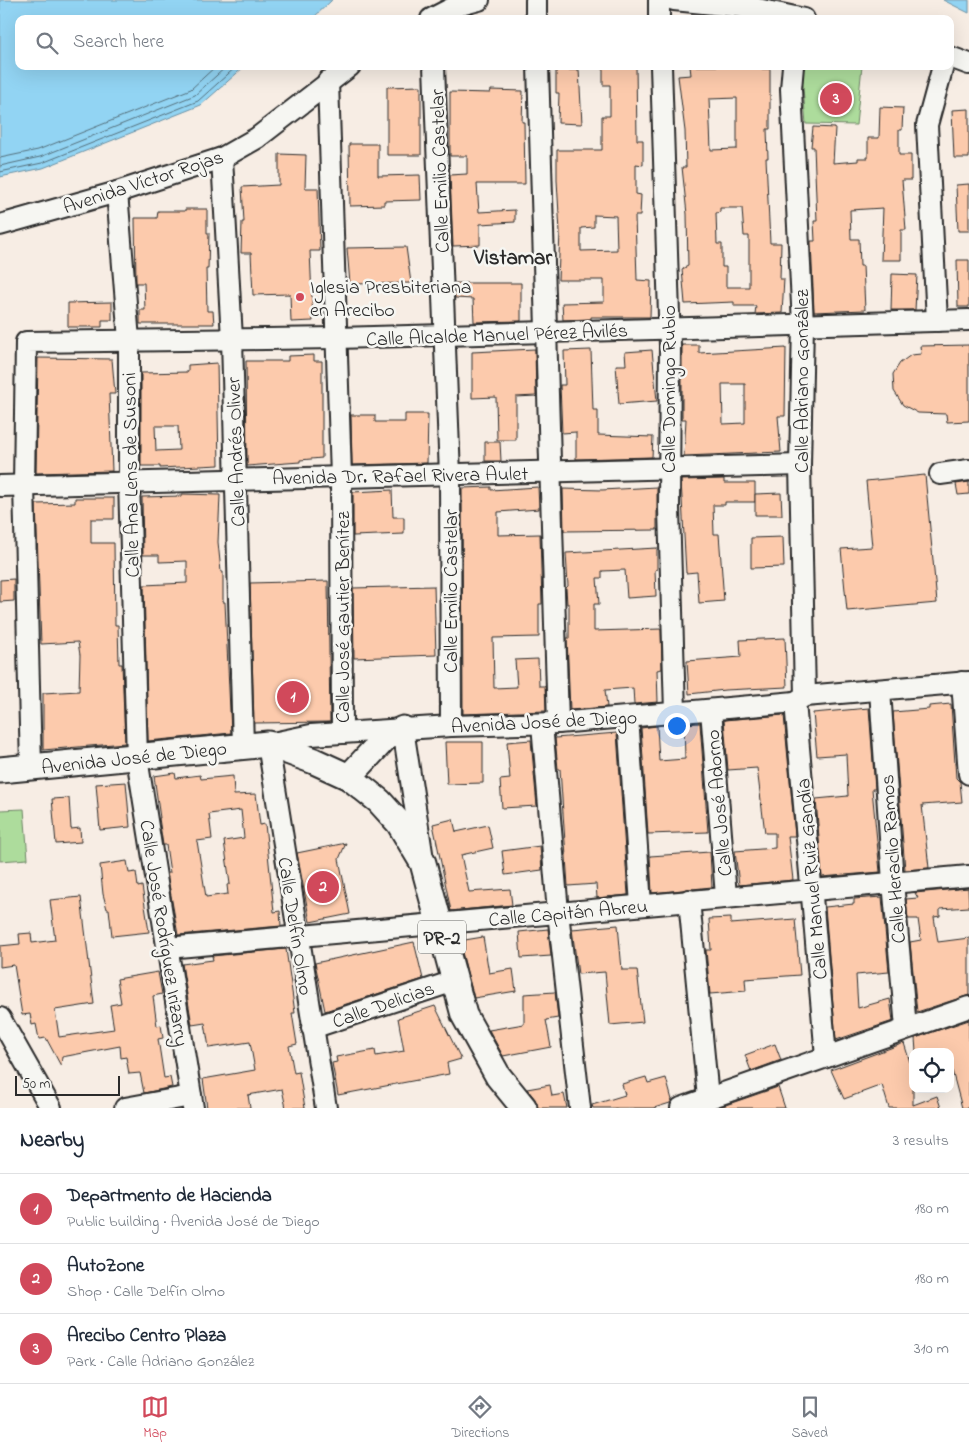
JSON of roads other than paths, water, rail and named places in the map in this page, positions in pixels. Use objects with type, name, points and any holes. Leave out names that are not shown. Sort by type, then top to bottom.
[{"type":"main road","points":[[349,777],[385,738],[403,729]]},
{"type":"main road","name":"Avenida José de Diego","points":[[0,770],[268,744],[314,761],[349,777]]},
{"type":"main road","name":"PR-2","points":[[349,777],[379,801],[399,823],[423,863],[464,1015],[498,1076],[524,1108]]},
{"type":"street","points":[[439,15],[456,6],[479,0]]},
{"type":"street","points":[[536,0],[536,15]]},
{"type":"street","points":[[659,0],[659,15]]},
{"type":"street","points":[[674,0],[752,8],[786,15]]},
{"type":"street","points":[[954,58],[969,64]]},
{"type":"street","name":"Avenida Víctor Rojas","points":[[0,225],[117,192],[222,158],[257,138],[344,70]]},
{"type":"street","name":"Calle Emilio Castelar","points":[[434,70],[446,333],[450,475],[451,726]]},
{"type":"street","points":[[538,70],[550,472],[550,723],[558,912],[580,1108]]},
{"type":"street","name":"Calle Domingo Rubio","points":[[661,70],[670,329],[669,469],[675,712]]},
{"type":"street","name":"Calle Adriano González","points":[[793,70],[791,89],[803,324],[800,465],[800,699]]},
{"type":"street","points":[[937,321],[928,125],[942,70]]},
{"type":"street","name":"Calle José Gautier Benítez","points":[[328,81],[341,477],[342,734]]},
{"type":"street","name":"Calle Andrés Oliver","points":[[222,158],[232,339],[243,746]]},
{"type":"street","name":"Calle Ana Lens de Susoni","points":[[117,192],[129,340],[129,481],[136,758]]},
{"type":"street","name":"Calle Alcalde Manuel Pérez Avilés","points":[[24,485],[26,342],[337,338],[446,333],[547,333],[969,320]]},
{"type":"street","name":"Avenida Dr. Rafael Rivera Aulet","points":[[0,486],[129,481],[450,475],[800,465]]},
{"type":"street","points":[[940,474],[969,470]]},
{"type":"street","points":[[24,485],[31,767]]},
{"type":"street","points":[[965,682],[969,774]]},
{"type":"street","name":"Avenida José de Diego","points":[[268,744],[311,735],[451,726],[550,723],[711,710],[965,682]]},
{"type":"street","name":"Calle Heraclio Ramos","points":[[880,690],[893,882],[906,1028]]},
{"type":"street","name":"Calle Manuel Ruiz Gandía","points":[[800,699],[812,889],[826,1057]]},
{"type":"street","name":"Calle José Adorno","points":[[711,710],[726,896]]},
{"type":"street","points":[[628,717],[641,906]]},
{"type":"street","points":[[403,729],[423,863]]},
{"type":"street","name":"Calle Delfín Olmo","points":[[268,744],[326,1108]]},
{"type":"street","name":"Calle José Rodríguez Irizarry","points":[[136,758],[192,1102]]},
{"type":"street","name":"Calle Capitán Abreu","points":[[167,948],[641,906],[726,896],[969,876]]},
{"type":"street","points":[[689,900],[708,1098]]},
{"type":"street","name":"Calle Delicias","points":[[312,1028],[454,981]]},
{"type":"street","points":[[681,1108],[969,1007]]},
{"type":"street","points":[[0,1018],[51,1108]]},
{"type":"street","points":[[125,1108],[192,1102]]},
{"type":"water","points":[[0,0],[332,0],[316,15],[15,15],[15,70],[240,70],[201,105],[43,168],[0,177]]},
{"type":"water","points":[[943,0],[969,0],[969,13]]},
{"type":"place","name":"Arecibo Centro Plaza","points":[[836,99]]},
{"type":"place","name":"Iglesia Presbiteriana en Arecibo","points":[[300,297]]},
{"type":"place","name":"Departmento de Hacienda","points":[[293,697]]},
{"type":"place","name":"AutoZone","points":[[323,887]]},
{"type":"district","name":"Vistamar","points":[[513,257]]}]
